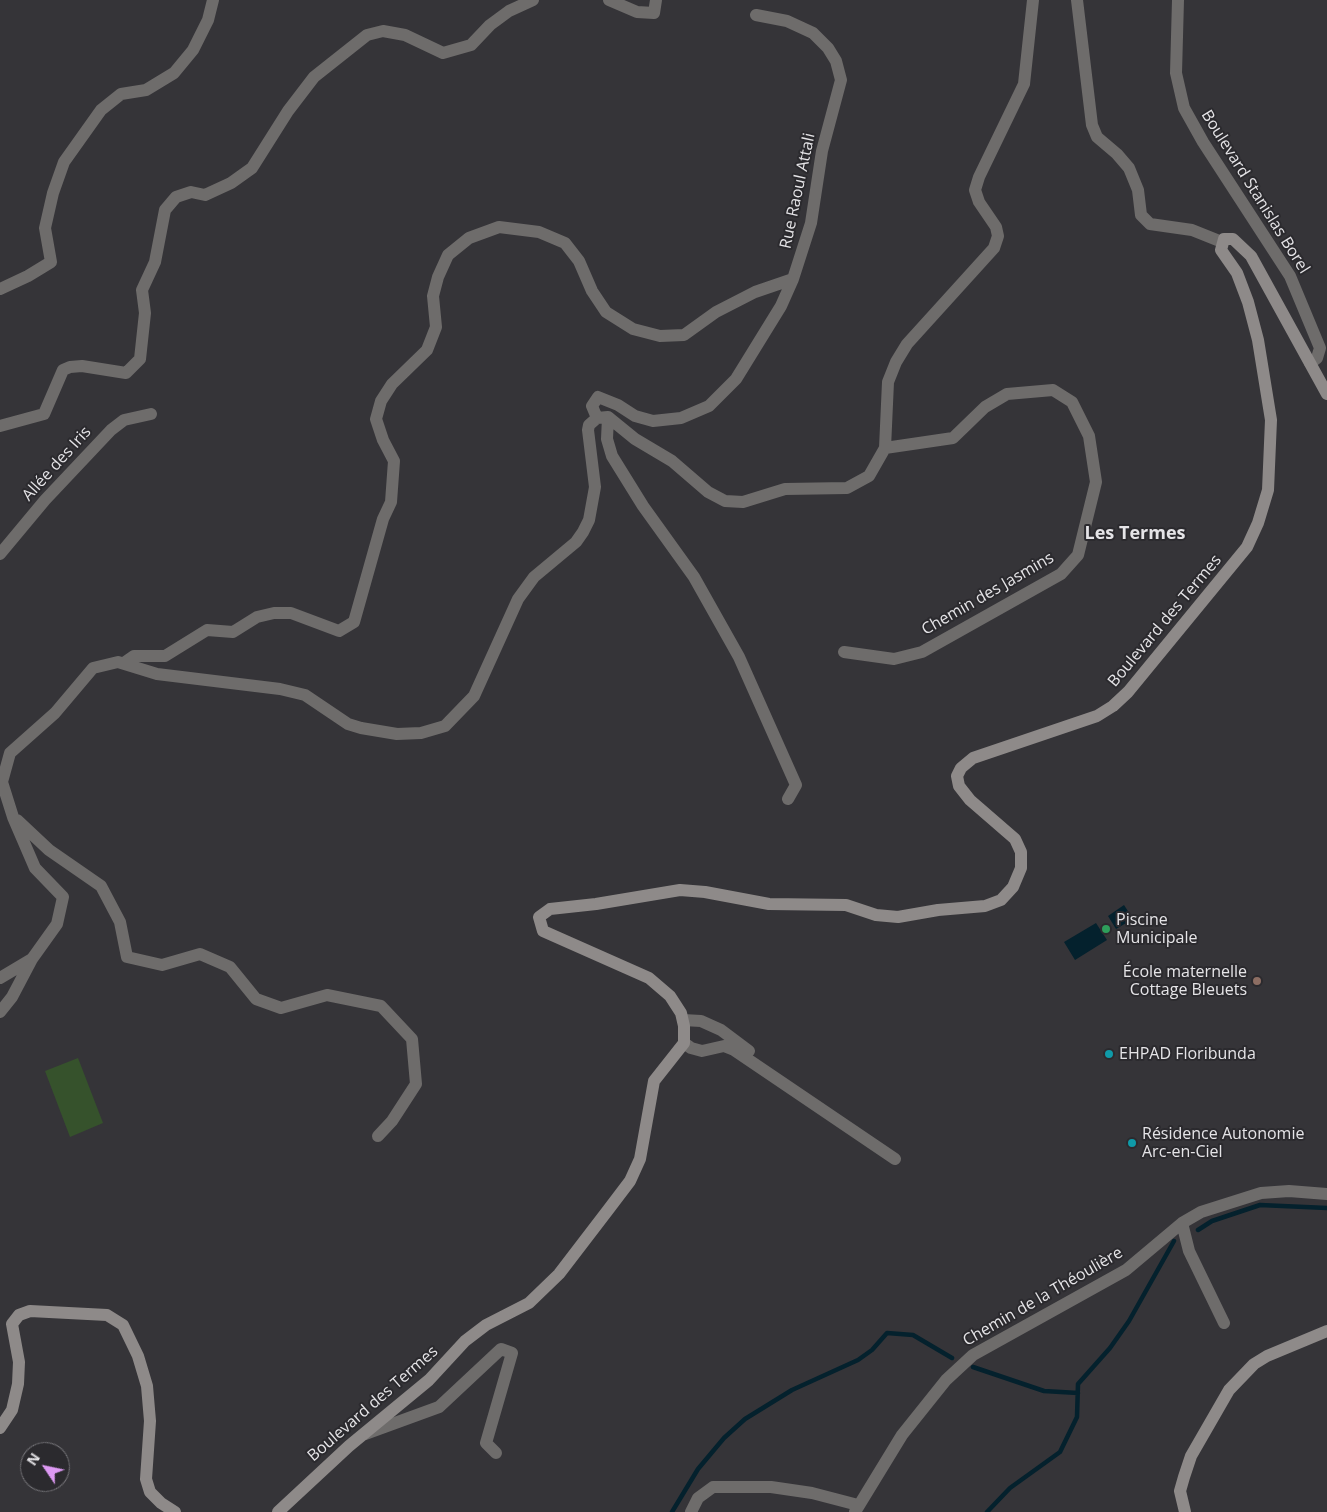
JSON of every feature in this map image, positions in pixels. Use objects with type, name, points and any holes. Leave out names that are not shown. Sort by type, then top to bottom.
[{"type":"street","points":[[0,289],[28,276],[50,262],[45,228],[53,193],[64,162],[101,110],[121,94],[146,90],[174,73],[193,50],[208,20],[213,0]]},
{"type":"street","points":[[0,426],[44,414],[63,370],[70,366],[126,373],[140,359],[145,313],[142,290],[155,262],[165,210],[176,197],[191,192],[205,195],[230,183],[252,168],[288,111],[321,70],[367,35],[383,31],[405,35],[443,53],[463,48],[471,45],[490,25],[509,11],[533,0]]},
{"type":"street","points":[[609,0],[637,12],[654,14],[656,0]]},
{"type":"street","points":[[603,418],[672,461],[708,492],[725,501],[743,502],[785,489],[847,488],[869,476],[885,448],[888,382],[896,362],[908,344],[994,248],[998,236],[996,226],[979,202],[975,190],[979,177],[1024,84],[1033,0]]},
{"type":"street","points":[[1077,0],[1092,125],[1096,137],[1117,154],[1129,168],[1138,190],[1141,215],[1150,224],[1192,230],[1222,242],[1228,238],[1233,239],[1251,256],[1327,394]]},
{"type":"street","name":"Boulevard Stanislas Borel","points":[[1178,0],[1176,73],[1184,108],[1203,142],[1290,276],[1320,348],[1317,358],[1310,363]]},
{"type":"street","name":"Rue Raoul Attali","points":[[603,418],[592,406],[598,397],[618,405],[635,416],[653,421],[681,418],[708,406],[736,379],[781,306],[793,280],[811,222],[822,151],[841,80],[836,61],[828,48],[813,33],[787,21],[756,14]]},
{"type":"street","points":[[124,663],[134,656],[165,656],[206,630],[233,632],[257,617],[274,613],[291,613],[339,631],[354,622],[383,519],[391,502],[394,461],[383,440],[376,419],[381,401],[392,384],[427,350],[436,327],[433,296],[438,277],[448,255],[469,238],[499,227],[539,232],[565,243],[579,261],[592,291],[606,312],[633,329],[660,336],[684,335],[716,312],[755,292],[793,280]]},
{"type":"street","name":"Boulevard des Termes","points":[[278,1512],[362,1435],[429,1380],[465,1342],[486,1325],[529,1303],[559,1274],[630,1180],[640,1160],[654,1081],[684,1043],[683,1020],[670,996],[648,978],[542,931],[540,917],[550,909],[596,904],[680,890],[705,892],[769,904],[846,905],[876,915],[898,917],[938,910],[985,906],[1001,900],[1013,887],[1021,868],[1021,852],[1015,839],[970,800],[959,786],[957,776],[961,768],[973,758],[1097,716],[1113,706],[1128,692],[1247,547],[1258,523],[1268,490],[1271,420],[1258,340],[1248,302],[1237,273],[1221,250],[1222,242]]},
{"type":"street","name":"Chemin des Jasmins","points":[[844,652],[894,659],[922,652],[1061,574],[1078,554],[1096,482],[1089,436],[1072,402],[1053,390],[1007,394],[985,407],[953,438],[885,448]]},
{"type":"street","name":"Allée des Iris","points":[[0,554],[45,500],[111,430],[124,420],[151,414]]},
{"type":"street","points":[[0,1012],[12,997],[32,959],[57,924],[63,897],[34,868],[13,817],[2,782],[10,754],[55,713],[94,668],[118,662],[157,674],[280,689],[305,695],[348,724],[397,734],[421,733],[445,726],[474,696],[518,599],[534,576],[556,561],[583,532],[589,520],[596,487],[588,430],[589,424],[603,418]]},
{"type":"street","points":[[603,418],[612,456],[643,506],[694,577],[739,656],[796,785],[788,799]]},
{"type":"street","points":[[13,817],[49,850],[101,886],[120,922],[127,957],[162,965],[200,954],[230,967],[256,999],[281,1008],[327,994],[381,1006],[412,1039],[416,1084],[392,1121],[378,1136]]},
{"type":"street","points":[[0,978],[32,959]]},
{"type":"street","points":[[683,1020],[701,1021],[721,1030],[859,1125]]},
{"type":"street","points":[[684,1043],[691,1048],[702,1051],[724,1046],[734,1050],[895,1159]]},
{"type":"street","name":"Chemin de la Théoulière","points":[[856,1508],[902,1435],[960,1365],[973,1355],[1126,1270],[1182,1223],[1201,1212],[1261,1193],[1289,1191],[1327,1194]]},
{"type":"street","points":[[1182,1223],[1189,1251],[1224,1323]]},
{"type":"street","points":[[0,1428],[12,1410],[18,1384],[19,1362],[12,1324],[19,1315],[30,1311],[37,1311],[107,1315],[123,1326],[138,1356],[147,1386],[150,1421],[146,1479],[150,1492],[160,1504],[174,1512]]},
{"type":"street","points":[[1185,1512],[1180,1491],[1184,1477],[1192,1456],[1230,1390],[1248,1370],[1267,1356],[1327,1331]]},
{"type":"street","points":[[362,1435],[439,1407],[501,1349],[512,1353],[486,1443],[496,1453]]},
{"type":"street","points":[[691,1512],[698,1498],[713,1487],[771,1487],[812,1493],[856,1508]]},
{"type":"green space","points":[[78,1058],[103,1123],[70,1137],[45,1071]]},
{"type":"water","points":[[1124,905],[1133,919],[1116,929],[1108,916]]},
{"type":"water","points":[[1096,923],[1107,940],[1075,960],[1064,942]]},
{"type":"waterway","points":[[1198,1230],[1212,1221],[1260,1205],[1327,1208]]},
{"type":"waterway","points":[[987,1512],[1010,1488],[1060,1452],[1077,1417],[1078,1384],[1110,1348],[1129,1321],[1174,1241]]},
{"type":"waterway","points":[[672,1512],[698,1469],[724,1438],[745,1419],[792,1390],[858,1360],[872,1350],[887,1333],[913,1335],[952,1358]]},
{"type":"waterway","points":[[973,1367],[1044,1391],[1078,1393]]},
{"type":"place","name":"Piscine Municipale","points":[[1106,929]]},
{"type":"place","name":"École maternelle Cottage Bleuets","points":[[1257,981]]},
{"type":"place","name":"EHPAD Floribunda","points":[[1109,1054]]},
{"type":"place","name":"Résidence Autonomie Arc-en-Ciel","points":[[1132,1143]]},
{"type":"district","name":"Les Termes","points":[[1135,534]]}]
